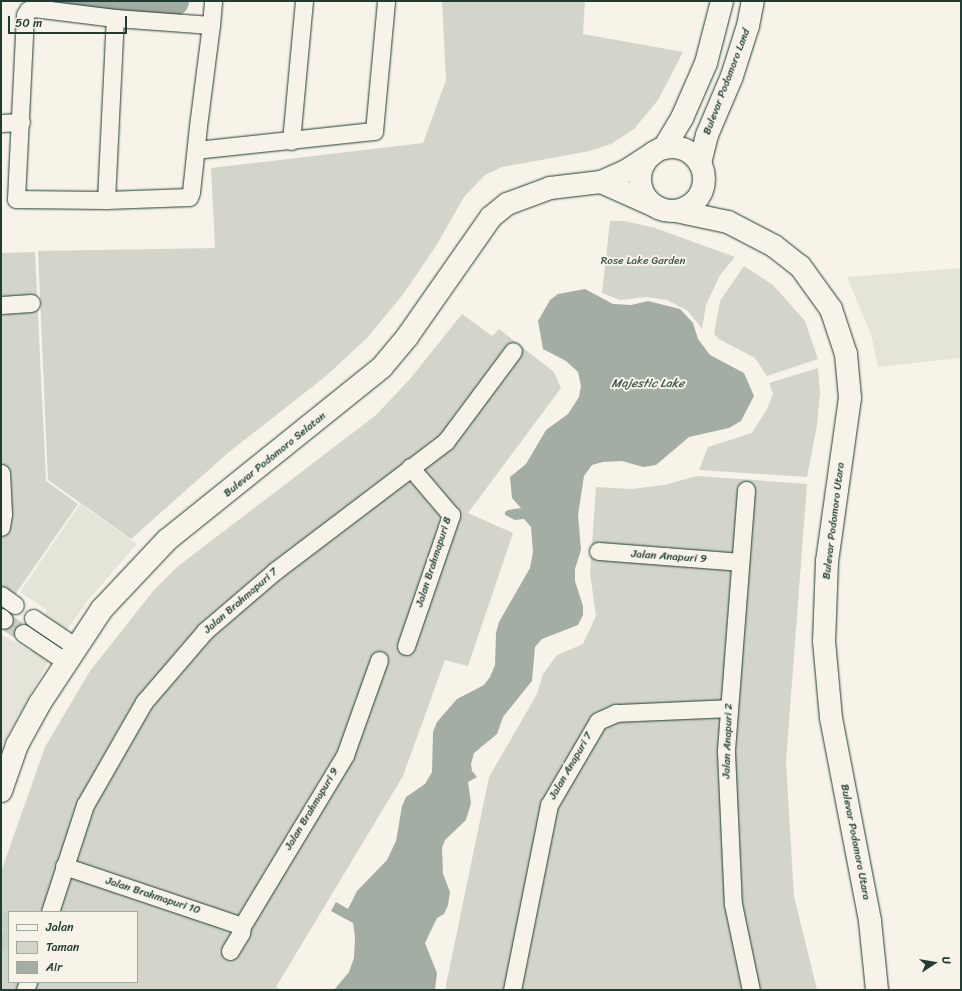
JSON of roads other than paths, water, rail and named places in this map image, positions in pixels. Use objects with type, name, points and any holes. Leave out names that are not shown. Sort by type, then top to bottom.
[{"type":"street","points":[[211,25],[115,18],[34,8],[28,10],[25,15],[21,122],[9,200],[106,200],[189,197],[196,150],[211,25],[213,1]]},
{"type":"street","points":[[291,141],[304,1]]},
{"type":"street","points":[[196,150],[374,132],[386,1]]},
{"type":"street","points":[[702,168],[701,194],[695,202],[666,209],[648,199],[641,180],[647,160],[659,151],[690,101],[706,63],[722,1]]},
{"type":"street","name":"Bulevar Podomoro Land","points":[[702,168],[715,113],[732,76],[748,26],[753,1]]},
{"type":"street","points":[[106,200],[115,18]]},
{"type":"street","points":[[690,101],[691,114],[696,118],[704,118],[715,113]]},
{"type":"street","points":[[1,123],[21,122]]},
{"type":"street","points":[[659,151],[684,149],[702,168],[715,202],[728,222]]},
{"type":"street","name":"Bulevar Podomoro Selatan","points":[[1,791],[18,745],[71,655],[102,609],[167,540],[382,367],[407,337],[491,217],[507,204],[550,188],[601,182],[659,151]]},
{"type":"street","points":[[601,182],[666,209],[728,222]]},
{"type":"street","name":"Bulevar Podomoro Utara","points":[[728,222],[774,246],[800,266],[832,309],[846,354],[850,398],[827,561],[824,641],[831,718],[870,921],[876,990]]},
{"type":"street","points":[[1,305],[31,303]]},
{"type":"street","name":"Jalan Brahmapuri 7","points":[[50,911],[85,805],[144,702],[205,631],[275,571],[446,441],[513,351]]},
{"type":"street","name":"Jalan Brahmapuri 8","points":[[406,646],[451,515],[410,468]]},
{"type":"street","points":[[1,474],[1,527]]},
{"type":"street","name":"Jalan Anapuri 2","points":[[746,490],[729,708],[726,800],[732,904],[751,990]]},
{"type":"street","name":"Jalan Anapuri 9","points":[[598,551],[740,562]]},
{"type":"street","points":[[1,595],[15,605]]},
{"type":"street","points":[[33,618],[71,655]]},
{"type":"street","points":[[23,632],[71,655]]},
{"type":"street","name":"Jalan Brahmapuri 9","points":[[230,951],[241,934],[242,926],[345,755],[379,660]]},
{"type":"street","name":"Jalan Anapuri 7","points":[[512,990],[549,805],[598,721],[616,713],[729,708]]},
{"type":"street","name":"Jalan Brahmapuri 10","points":[[64,866],[242,926]]},
{"type":"water","name":"Majestic Lake","points":[[585,289],[613,304],[631,305],[648,301],[680,309],[693,323],[698,339],[710,355],[744,373],[754,396],[741,421],[729,428],[689,437],[656,465],[643,467],[622,461],[603,462],[592,465],[584,476],[578,515],[581,550],[575,569],[575,581],[583,606],[583,615],[578,625],[542,639],[535,647],[532,681],[503,717],[497,734],[474,753],[471,764],[472,771],[477,777],[468,782],[471,803],[466,820],[445,840],[442,848],[443,874],[450,892],[448,905],[444,914],[437,918],[425,943],[437,973],[435,990],[334,990],[349,972],[354,958],[355,937],[353,923],[331,911],[336,902],[348,909],[357,891],[387,860],[396,841],[402,806],[406,797],[425,784],[432,772],[433,732],[437,722],[457,699],[484,685],[490,677],[495,665],[496,633],[499,622],[530,568],[533,552],[531,527],[524,519],[515,520],[505,515],[505,512],[508,510],[521,508],[512,498],[510,477],[526,464],[546,430],[568,414],[579,397],[581,386],[578,372],[566,361],[543,349],[538,321],[550,300],[558,294]]},
{"type":"waterway","points":[[52,1],[137,13],[159,11],[174,1]]},
{"type":"tunnel","points":[[4,620],[23,633]]},
{"type":"tunnel","points":[[1,918],[8,921]]},
{"type":"tunnel","points":[[1,939],[8,942]]},
{"type":"park label","name":"Rose Lake Garden","points":[[643,261]]}]
